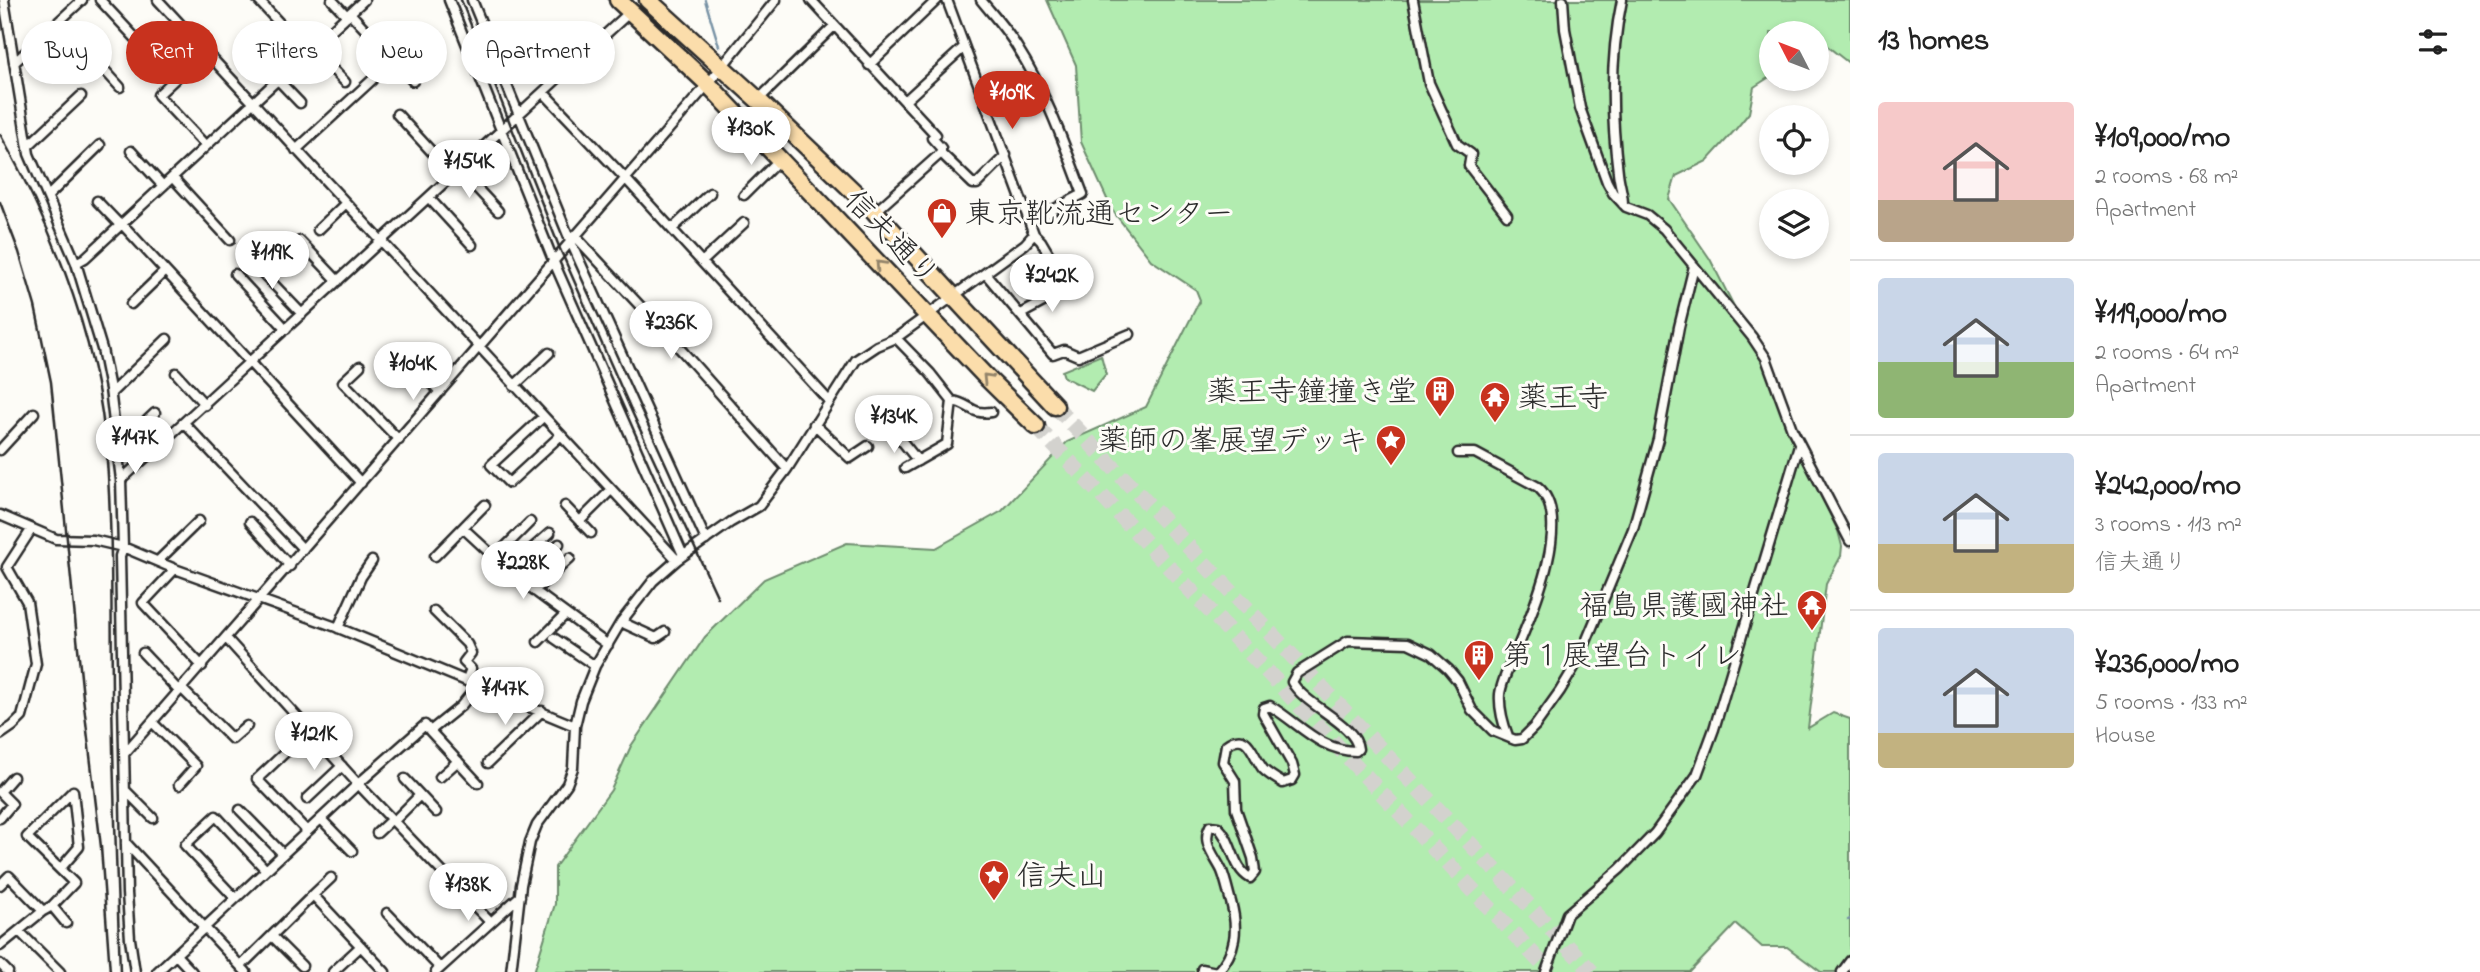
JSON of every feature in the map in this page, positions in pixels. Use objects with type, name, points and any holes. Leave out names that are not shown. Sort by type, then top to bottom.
[{"type":"highway","name":"信夫通り","points":[[618,0],[708,84],[1035,426]]},
{"type":"highway","name":"信夫通り","points":[[648,0],[875,212],[1055,405]]},
{"type":"street","points":[[5,0],[32,164],[76,263],[102,349],[111,393],[121,481],[126,843],[130,939],[135,972]]},
{"type":"street","points":[[60,21],[82,0]]},
{"type":"street","points":[[100,0],[126,28]]},
{"type":"street","points":[[158,0],[177,21]]},
{"type":"street","points":[[258,0],[279,21]]},
{"type":"street","points":[[332,0],[356,21]]},
{"type":"street","points":[[342,21],[364,0]]},
{"type":"street","points":[[449,0],[553,260],[680,558]]},
{"type":"street","points":[[472,0],[518,117],[706,540]]},
{"type":"street","points":[[811,0],[936,135],[932,138],[941,148],[941,153],[973,184],[977,184],[1006,155]]},
{"type":"street","points":[[869,65],[937,0]]},
{"type":"street","points":[[947,0],[1034,234],[1058,270]]},
{"type":"street","points":[[981,0],[1016,45],[1029,68],[1052,113],[1083,194],[1030,222]]},
{"type":"street","points":[[1413,0],[1429,83],[1442,114],[1457,144],[1471,154],[1469,166],[1475,176],[1507,215]]},
{"type":"street","points":[[1563,0],[1565,29],[1580,108],[1607,182],[1623,204],[1635,212],[1647,215],[1664,229],[1752,337],[1766,358],[1800,444],[1850,541]]},
{"type":"street","points":[[1622,0],[1613,93],[1618,176],[1623,204]]},
{"type":"street","points":[[124,754],[708,84],[773,1]]},
{"type":"street","points":[[121,481],[631,12]]},
{"type":"street","points":[[758,100],[834,26]]},
{"type":"street","points":[[905,102],[964,47]]},
{"type":"street","points":[[14,63],[21,57]]},
{"type":"street","points":[[218,65],[560,436],[680,558]]},
{"type":"street","points":[[112,78],[120,87]]},
{"type":"street","points":[[342,79],[345,82]]},
{"type":"street","points":[[170,84],[158,95],[206,146]]},
{"type":"street","points":[[76,263],[85,258],[274,84]]},
{"type":"street","points":[[282,84],[300,103]]},
{"type":"street","points":[[296,150],[368,84]]},
{"type":"street","points":[[544,93],[829,401]]},
{"type":"street","points":[[28,146],[81,96]]},
{"type":"street","points":[[397,114],[498,211]]},
{"type":"street","points":[[48,196],[100,145]]},
{"type":"street","points":[[131,151],[163,186]]},
{"type":"street","points":[[875,212],[941,153]]},
{"type":"street","points":[[744,195],[779,160]]},
{"type":"street","points":[[173,178],[230,240]]},
{"type":"street","points":[[672,229],[710,192]]},
{"type":"street","points":[[429,198],[472,245]]},
{"type":"street","points":[[97,201],[361,483]]},
{"type":"street","points":[[318,230],[346,203]]},
{"type":"street","points":[[702,262],[744,223]]},
{"type":"street","points":[[511,972],[525,861],[537,825],[567,784],[573,768],[575,726],[595,666],[621,622],[653,581],[680,558],[759,506],[787,469],[856,360],[877,346],[896,338],[1025,244],[1034,234]]},
{"type":"street","points":[[572,237],[683,352],[787,469]]},
{"type":"street","points":[[300,242],[338,281]]},
{"type":"street","points":[[1202,969],[1217,972],[1224,965],[1236,935],[1235,917],[1227,886],[1207,841],[1206,835],[1210,826],[1218,827],[1225,835],[1242,872],[1250,878],[1255,872],[1253,858],[1236,809],[1235,781],[1223,762],[1226,745],[1238,740],[1244,741],[1249,744],[1261,767],[1268,773],[1283,782],[1292,780],[1295,775],[1292,764],[1263,713],[1264,708],[1270,706],[1319,741],[1347,751],[1358,749],[1358,743],[1352,736],[1296,689],[1292,682],[1297,673],[1348,641],[1408,643],[1431,654],[1448,669],[1458,681],[1472,710],[1493,731],[1515,740],[1522,739],[1535,726],[1570,676],[1633,529],[1655,452],[1694,265]]},
{"type":"street","points":[[258,268],[303,314]]},
{"type":"street","points":[[131,304],[165,271]]},
{"type":"street","points":[[985,273],[1053,354],[1064,350],[1078,356],[1130,334]]},
{"type":"street","points":[[235,274],[286,329]]},
{"type":"street","points":[[1021,314],[1069,288]]},
{"type":"street","points":[[896,338],[930,373],[952,401],[947,444],[905,468]]},
{"type":"street","points":[[111,393],[167,339]]},
{"type":"street","points":[[514,386],[549,353]]},
{"type":"street","points":[[402,360],[410,368],[416,367],[440,392]]},
{"type":"street","points":[[360,366],[343,382],[400,440]]},
{"type":"street","points":[[176,373],[205,405]]},
{"type":"street","points":[[952,401],[961,402],[980,413],[991,412]]},
{"type":"street","points":[[0,450],[34,413]]},
{"type":"street","points":[[117,449],[155,413]]},
{"type":"street","points":[[543,417],[492,464],[509,483],[560,436]]},
{"type":"street","points":[[185,424],[303,549]]},
{"type":"street","points":[[814,424],[850,458],[868,446]]},
{"type":"street","points":[[892,430],[918,461]]},
{"type":"street","points":[[1546,972],[1567,914],[1620,869],[1655,833],[1697,775],[1714,729],[1800,444]]},
{"type":"street","points":[[1458,453],[1475,453],[1538,487],[1545,492],[1552,512],[1549,551],[1543,579],[1500,694],[1503,724],[1508,736]]},
{"type":"street","points":[[580,521],[611,490]]},
{"type":"street","points":[[435,556],[485,505]]},
{"type":"street","points":[[565,506],[591,533]]},
{"type":"street","points":[[0,515],[56,539],[93,540],[123,547],[175,569],[338,628],[575,726]]},
{"type":"street","points":[[158,561],[199,521]]},
{"type":"street","points":[[250,522],[290,566]]},
{"type":"street","points":[[494,558],[530,522]]},
{"type":"street","points":[[463,528],[521,581],[608,645]]},
{"type":"street","points":[[0,735],[22,717],[36,664],[27,602],[7,567],[31,530]]},
{"type":"street","points":[[508,570],[550,533]]},
{"type":"street","points":[[521,581],[559,544]]},
{"type":"street","points":[[534,591],[570,558]]},
{"type":"street","points":[[338,628],[361,577],[372,561]]},
{"type":"street","points":[[175,569],[143,603],[202,666]]},
{"type":"street","points":[[434,611],[467,644],[471,653],[464,662],[471,669],[466,681]]},
{"type":"street","points":[[538,642],[566,614]]},
{"type":"street","points":[[621,622],[656,638],[665,632]]},
{"type":"street","points":[[226,638],[358,784],[490,922]]},
{"type":"street","points":[[554,638],[595,666]]},
{"type":"street","points":[[143,653],[232,739],[247,726]]},
{"type":"street","points":[[430,731],[461,706],[477,686]]},
{"type":"street","points":[[488,763],[542,711]]},
{"type":"street","points":[[152,722],[196,766],[179,785]]},
{"type":"street","points":[[157,972],[425,725],[478,783]]},
{"type":"street","points":[[307,831],[257,779],[309,730]]},
{"type":"street","points":[[440,777],[458,761]]},
{"type":"street","points":[[307,799],[342,766]]},
{"type":"street","points":[[0,818],[12,804],[0,792],[13,777]]},
{"type":"street","points":[[405,779],[436,812]]},
{"type":"street","points":[[0,946],[52,906],[74,883],[27,837],[73,790],[79,847],[60,869]]},
{"type":"street","points":[[125,790],[153,818]]},
{"type":"street","points":[[377,833],[420,795]]},
{"type":"street","points":[[240,810],[283,854]]},
{"type":"street","points":[[235,898],[185,845],[216,816],[266,870]]},
{"type":"street","points":[[321,819],[352,851]]},
{"type":"street","points":[[126,843],[244,969],[272,936],[331,878]]},
{"type":"street","points":[[0,885],[9,876],[43,911]]},
{"type":"street","points":[[313,895],[385,972]]},
{"type":"street","points":[[387,913],[438,970],[520,897]]},
{"type":"street","points":[[52,906],[66,923]]},
{"type":"street","points":[[19,931],[60,972]]},
{"type":"street","points":[[272,936],[302,966]]},
{"type":"street","points":[[333,972],[361,946]]},
{"type":"street","points":[[176,956],[192,972]]},
{"type":"street","points":[[1842,972],[1850,961]]},
{"type":"street","points":[[0,964],[8,972]]},
{"type":"green space","points":[[1047,0],[1850,0],[1850,64],[1829,48],[1829,21],[1759,21],[1759,84],[1754,87],[1749,113],[1707,161],[1676,176],[1669,199],[1710,259],[1769,375],[1789,431],[1838,531],[1842,546],[1841,556],[1826,584],[1808,728],[1833,713],[1850,719],[1850,961],[1842,972],[1821,972],[1787,947],[1762,947],[1736,924],[1690,972],[534,972],[555,904],[555,867],[611,790],[631,746],[705,637],[764,579],[847,543],[936,548],[1002,511],[1067,442],[1146,407],[1200,300],[1196,290],[1151,260],[1112,210],[1081,142],[1076,65]]},
{"type":"green space","points":[[1101,355],[1106,374],[1092,391],[1064,377],[1062,371]]},
{"type":"waterway","points":[[705,0],[719,46]]},
{"type":"tunnel","points":[[1055,406],[1592,972]]},
{"type":"tunnel","points":[[1036,426],[1550,972]]},
{"type":"railway","points":[[461,0],[560,249],[718,598]]},
{"type":"railway","points":[[0,134],[37,205],[68,280],[91,357],[105,437],[110,532],[113,761],[120,972]]},
{"type":"railway","points":[[0,202],[35,306],[51,382],[101,847],[110,972]]},
{"type":"place","name":"東京靴流通センター","points":[[942,240]]},
{"type":"place","name":"薬王寺鐘撞き堂","points":[[1440,418]]},
{"type":"place","name":"薬王寺","points":[[1495,424]]},
{"type":"place","name":"薬師の峯展望デッキ","points":[[1391,467]]},
{"type":"place","name":"福島県護國神社","points":[[1812,632]]},
{"type":"place","name":"第１展望台トイレ","points":[[1479,682]]},
{"type":"place","name":"信夫山","points":[[994,902]]}]
